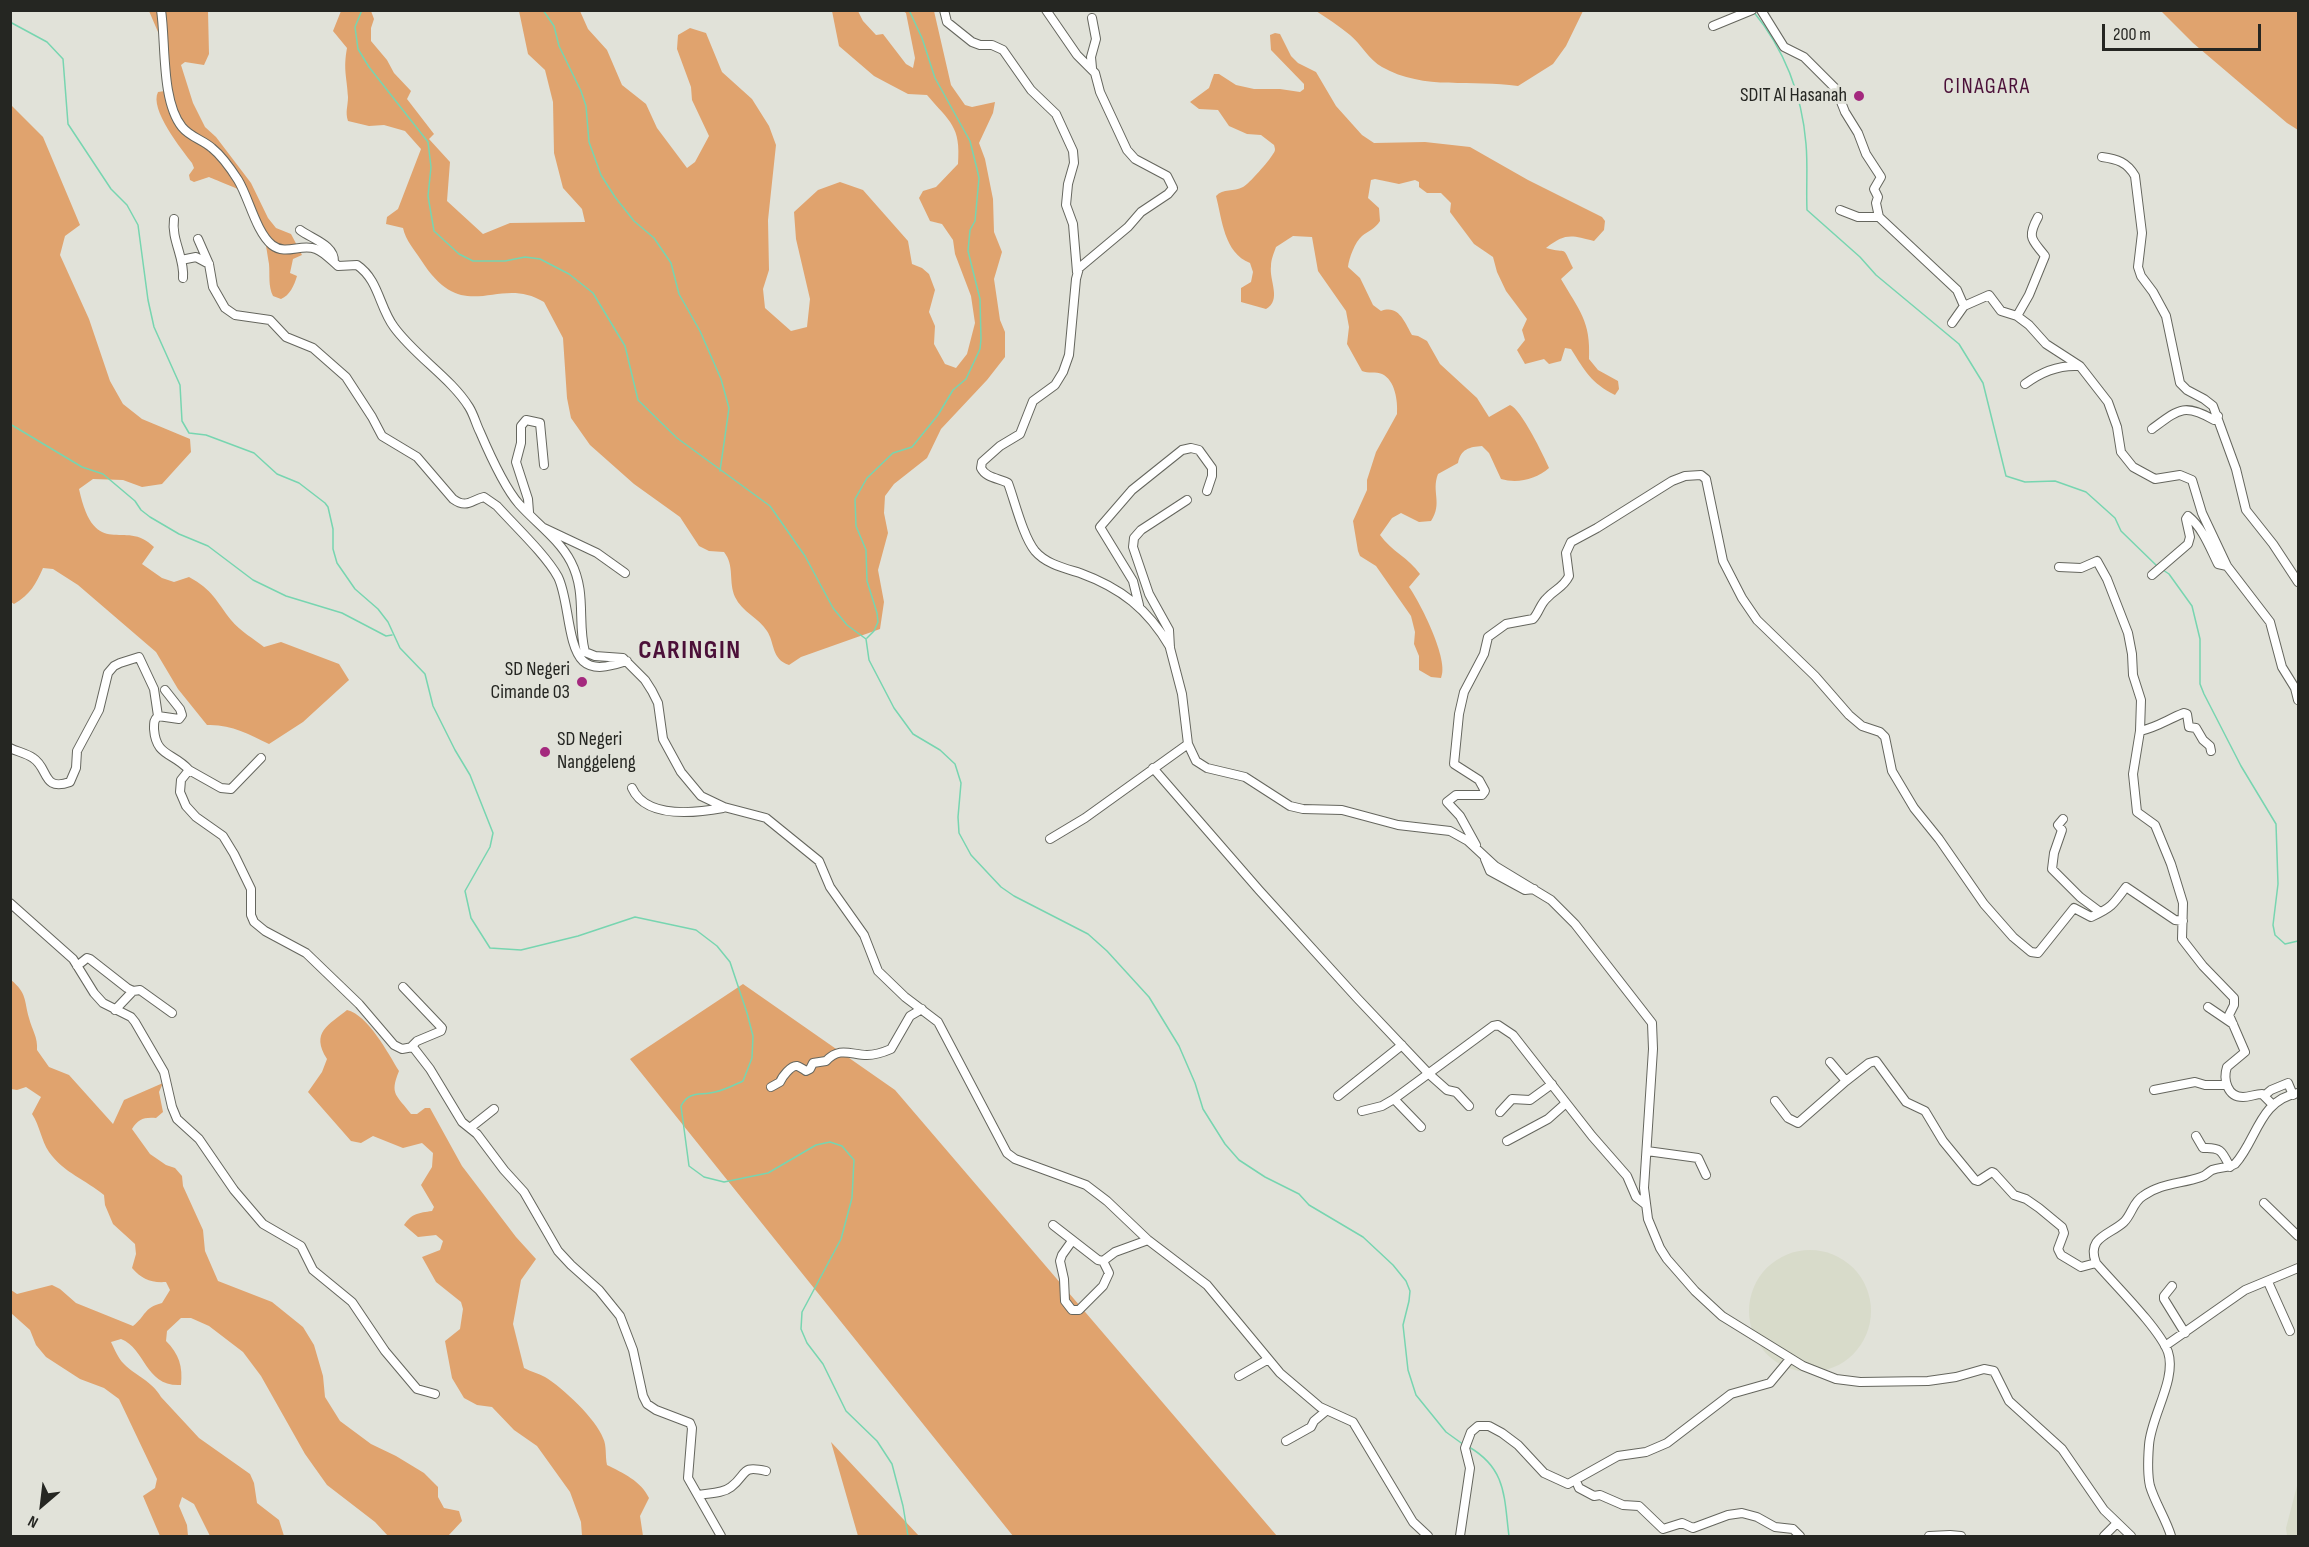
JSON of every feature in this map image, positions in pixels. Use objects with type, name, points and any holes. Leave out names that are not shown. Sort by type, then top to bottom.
[{"type":"street","points":[[161,10],[167,79],[176,116],[181,126],[212,147],[229,168],[244,190],[260,228],[270,243],[281,249],[313,247],[343,267],[351,264],[357,265],[370,276],[394,327],[416,353],[463,398],[489,453],[512,494],[570,561],[578,582],[585,652],[595,656],[619,656],[645,680],[658,703],[663,739],[681,772],[701,796],[724,807],[766,818],[814,855],[824,868],[830,887],[864,935],[878,971],[904,997],[938,1022],[985,1115],[1009,1156],[1086,1185],[1107,1201],[1148,1240],[1207,1285],[1268,1360],[1296,1388],[1326,1411],[1353,1422],[1413,1522],[1428,1536]]},
{"type":"street","points":[[944,10],[947,22],[972,42],[992,45],[1003,50],[1031,90],[1056,114],[1073,151],[1074,163],[1068,184],[1066,205],[1073,224],[1077,272],[1069,355],[1055,385],[1033,401],[1022,432],[982,462],[983,474],[1008,483],[1030,543],[1039,555],[1058,567],[1101,582],[1139,606],[1149,616],[1170,648]]},
{"type":"street","points":[[1046,10],[1077,55],[1092,68]]},
{"type":"street","points":[[1761,10],[1784,47],[1804,57],[1836,89],[1866,154],[1881,177],[1874,189],[1878,196],[1876,203],[1879,217],[1957,290],[1964,306]]},
{"type":"street","points":[[1713,26],[1750,12]]},
{"type":"street","points":[[1077,272],[1128,227],[1141,212],[1173,188],[1167,176],[1135,159],[1127,150],[1100,92],[1092,68],[1091,57],[1096,39],[1092,18]]},
{"type":"street","points":[[2102,157],[2119,159],[2130,168],[2134,176],[2142,233],[2138,258],[2141,276],[2166,316],[2180,383],[2187,390],[2210,402],[2218,416],[2236,469],[2248,515],[2272,544],[2298,582]]},
{"type":"street","points":[[1840,210],[1858,217],[1879,217]]},
{"type":"street","points":[[2017,316],[2030,295],[2045,256],[2036,248],[2032,240],[2034,224],[2038,217]]},
{"type":"street","points":[[174,219],[175,240],[183,278]]},
{"type":"street","points":[[300,230],[330,250],[334,262]]},
{"type":"street","points":[[198,239],[210,264],[213,287],[229,312],[242,317],[270,320],[286,337],[322,354],[346,377],[382,436],[417,457],[453,499],[469,505],[484,497],[497,506],[558,578],[578,655],[584,662],[595,667],[627,662]]},
{"type":"street","points":[[181,261],[195,257],[210,264]]},
{"type":"street","points":[[1952,323],[1964,306],[1989,295],[2001,310],[2017,316],[2029,325],[2046,344],[2080,366],[2108,402],[2117,427],[2121,452],[2133,466],[2155,479],[2181,475],[2192,480],[2202,513],[2227,566],[2270,622],[2282,667],[2297,685],[2298,700]]},
{"type":"street","points":[[2025,384],[2054,368],[2080,366]]},
{"type":"street","points":[[2152,429],[2183,410],[2196,410],[2214,420],[2218,416]]},
{"type":"street","points":[[529,512],[528,499],[516,462],[521,443],[521,426],[526,420],[540,423],[544,465]]},
{"type":"street","points":[[1139,606],[1133,580],[1100,527],[1132,490],[1182,450],[1191,448],[1199,450],[1212,468],[1207,490]]},
{"type":"street","points":[[1478,852],[1460,816],[1447,802],[1456,795],[1482,795],[1485,791],[1479,780],[1454,764],[1459,714],[1464,692],[1484,654],[1488,637],[1506,624],[1533,620],[1544,600],[1560,589],[1569,576],[1566,553],[1571,542],[1672,480],[1701,475],[1706,479],[1723,561],[1757,620],[1815,676],[1849,715],[1862,726],[1880,732],[1885,737],[1892,771],[1914,808],[1939,839],[1984,904],[2013,937],[2031,952],[2038,953],[2074,908],[2091,917],[2110,908],[2124,888],[2128,887],[2175,920],[2183,921]]},
{"type":"street","points":[[1187,500],[1141,530],[1133,543],[1134,553],[1149,594],[1169,630],[1170,648],[1180,684],[1188,744],[1192,756],[1203,766],[1245,777],[1290,806],[1303,809],[1342,810],[1398,825],[1450,831],[1468,841],[1485,859],[1551,900],[1575,924],[1652,1023],[1653,1049],[1644,1174],[1645,1204],[1660,1248],[1695,1291],[1722,1316],[1790,1359],[1828,1377],[1860,1382],[1928,1382],[1984,1369],[1992,1370],[1999,1378],[2008,1401],[2062,1449],[2099,1504],[2131,1536]]},
{"type":"street","points":[[2158,570],[2188,544],[2190,537],[2186,519],[2188,516],[2196,523],[2213,549],[2217,563],[2227,566]]},
{"type":"street","points":[[543,528],[597,553],[625,573]]},
{"type":"street","points":[[2059,567],[2081,568],[2097,561],[2107,579],[2130,643],[2133,675],[2142,706],[2133,770],[2136,809],[2152,821],[2158,829],[2182,900],[2182,939],[2203,966],[2234,998],[2234,1005],[2229,1014],[2245,1054],[2233,1060],[2227,1067],[2226,1085]]},
{"type":"street","points":[[10,748],[36,760],[45,777],[51,782],[62,785],[69,782],[76,768],[77,751],[81,740],[93,724],[99,710],[108,673],[114,666],[139,657],[151,681],[158,716],[154,722],[159,749],[178,760],[189,770],[221,788],[231,789],[261,758]]},
{"type":"street","points":[[158,716],[179,719],[182,715],[165,690]]},
{"type":"street","points":[[2140,730],[2164,724],[2169,718],[2184,713],[2187,714],[2189,727],[2196,728],[2203,741],[2210,746],[2211,751]]},
{"type":"street","points":[[1050,839],[1085,818],[1188,744]]},
{"type":"street","points":[[1153,768],[1259,890],[1402,1045],[1447,1090],[1456,1092],[1469,1106]]},
{"type":"street","points":[[189,770],[178,787],[180,792],[186,806],[196,817],[223,836],[234,854],[250,889],[251,915],[254,922],[306,953],[367,1012],[394,1045],[402,1049],[441,1031],[442,1028],[403,987]]},
{"type":"street","points":[[632,788],[636,798],[642,802],[668,810],[701,812],[724,807]]},
{"type":"street","points":[[2063,819],[2058,825],[2062,830],[2054,853],[2052,869],[2080,897],[2100,912]]},
{"type":"street","points":[[10,903],[60,945],[98,998],[115,1010],[131,1017],[135,1022],[164,1071],[177,1119],[199,1139],[254,1215],[263,1224],[302,1246],[313,1270],[352,1302],[406,1378],[420,1391],[435,1394]]},
{"type":"street","points":[[77,966],[87,958],[90,959],[106,974],[133,991]]},
{"type":"street","points":[[115,1010],[133,991],[140,990],[172,1013]]},
{"type":"street","points":[[2208,1007],[2233,1023]]},
{"type":"street","points":[[771,1087],[780,1082],[792,1067],[797,1066],[806,1071],[813,1063],[826,1061],[842,1051],[872,1055],[891,1049],[910,1016],[922,1009]]},
{"type":"street","points":[[1362,1111],[1382,1106],[1394,1099],[1493,1026],[1498,1025],[1513,1035],[1627,1176],[1636,1197],[1645,1204]]},
{"type":"street","points":[[1338,1096],[1402,1045]]},
{"type":"street","points":[[412,1046],[438,1081],[462,1122],[470,1128],[524,1192],[558,1251],[599,1290],[620,1317],[630,1341],[642,1396],[647,1404],[656,1410],[690,1423],[692,1443],[687,1471],[690,1483],[721,1536]]},
{"type":"street","points":[[1774,1101],[1788,1118],[1798,1123],[1846,1081],[1869,1063],[1876,1061],[1906,1102],[1925,1111],[1943,1141],[1975,1180],[1978,1181],[1994,1173],[2014,1195],[2034,1204],[2062,1227],[2064,1233],[2058,1249],[2061,1255],[2081,1268],[2096,1263]]},
{"type":"street","points":[[1830,1062],[1846,1081]]},
{"type":"street","points":[[2154,1090],[2195,1082],[2226,1085],[2238,1097],[2265,1095],[2273,1105]]},
{"type":"street","points":[[2171,1536],[2152,1490],[2148,1470],[2151,1432],[2170,1360],[2165,1346],[2096,1263],[2093,1253],[2098,1240],[2123,1223],[2140,1198],[2162,1186],[2203,1177],[2209,1171],[2230,1167],[2237,1162],[2260,1122],[2273,1105],[2296,1094],[2288,1083],[2265,1095]]},
{"type":"street","points":[[1500,1112],[1512,1099],[1530,1100],[1552,1084]]},
{"type":"street","points":[[1394,1099],[1421,1127]]},
{"type":"street","points":[[1507,1141],[1548,1119],[1566,1103]]},
{"type":"street","points":[[470,1128],[494,1109]]},
{"type":"street","points":[[2196,1136],[2203,1148],[2215,1147],[2223,1153],[2230,1167]]},
{"type":"street","points":[[1647,1151],[1698,1158],[1706,1175]]},
{"type":"street","points":[[2264,1203],[2298,1236]]},
{"type":"street","points":[[1053,1225],[1098,1260],[1103,1260],[1115,1252],[1148,1240]]},
{"type":"street","points":[[1072,1241],[1060,1261],[1065,1301],[1072,1310],[1079,1310],[1103,1286],[1109,1273],[1103,1260]]},
{"type":"street","points":[[2165,1346],[2245,1290],[2298,1268]]},
{"type":"street","points":[[2268,1282],[2290,1331]]},
{"type":"street","points":[[2172,1286],[2164,1299],[2185,1333]]},
{"type":"street","points":[[1460,1536],[1470,1468],[1466,1446],[1471,1431],[1475,1428],[1481,1425],[1489,1426],[1518,1445],[1544,1473],[1568,1484],[1618,1456],[1646,1452],[1667,1443],[1731,1394],[1770,1383],[1790,1359]]},
{"type":"street","points":[[1239,1376],[1268,1360]]},
{"type":"street","points":[[1286,1441],[1311,1427],[1314,1421],[1326,1411]]},
{"type":"street","points":[[698,1494],[728,1489],[745,1470],[753,1468],[766,1471]]},
{"type":"street","points":[[1576,1481],[1579,1488],[1594,1496],[1600,1495],[1623,1505],[1639,1506],[1663,1529],[1682,1523],[1694,1528],[1728,1515],[1742,1513],[1757,1517],[1775,1527],[1793,1529],[1800,1536]]},
{"type":"street","points":[[2104,1536],[2117,1523]]},
{"type":"street","points":[[1929,1536],[1962,1536]]},
{"type":"shaded area","points":[[149,11],[208,11],[209,54],[204,65],[185,62],[181,65],[193,103],[205,127],[216,137],[251,183],[268,218],[276,228],[291,234],[302,255],[293,259],[290,273],[297,276],[291,290],[281,299],[273,296],[271,292],[266,247],[252,201],[247,194],[209,177],[194,182],[190,180],[189,175],[194,168],[192,163],[162,119],[156,99],[158,92],[165,91],[167,53]]},
{"type":"shaded area","points":[[341,11],[371,11],[374,19],[371,41],[387,60],[394,73],[411,91],[407,99],[434,134],[429,139],[450,162],[447,201],[483,234],[510,223],[585,222],[582,209],[563,188],[554,153],[553,102],[545,70],[528,54],[519,11],[580,11],[588,29],[607,50],[622,85],[646,104],[657,128],[687,168],[695,162],[709,136],[692,100],[691,87],[677,49],[678,35],[690,28],[706,33],[722,72],[752,99],[769,126],[776,145],[768,220],[769,270],[763,289],[765,308],[791,331],[807,327],[810,299],[796,239],[794,212],[818,190],[840,182],[863,190],[908,241],[912,264],[929,274],[935,290],[929,312],[935,326],[934,344],[945,364],[956,368],[967,354],[975,323],[971,296],[955,254],[953,240],[942,224],[930,221],[919,198],[923,191],[936,187],[958,164],[956,133],[948,119],[927,95],[908,94],[874,76],[839,46],[832,11],[858,11],[863,21],[876,35],[883,34],[906,64],[913,68],[915,58],[906,13],[903,11],[934,11],[951,85],[965,105],[972,107],[995,102],[993,113],[979,143],[985,159],[993,199],[994,232],[1002,252],[994,279],[1000,320],[1005,332],[1005,357],[987,380],[941,429],[927,458],[894,484],[885,496],[884,513],[888,533],[878,570],[884,602],[880,629],[801,657],[789,665],[779,659],[767,631],[735,597],[729,563],[724,552],[709,551],[699,546],[680,517],[634,484],[590,445],[571,418],[567,398],[563,338],[544,302],[527,295],[511,293],[467,296],[452,292],[437,280],[421,260],[408,241],[403,228],[386,224],[387,217],[398,209],[421,149],[405,131],[384,125],[369,126],[348,121],[345,68],[347,48],[333,31]]},
{"type":"shaded area","points":[[1316,11],[1583,11],[1566,46],[1553,64],[1518,86],[1432,82],[1398,74],[1377,64],[1350,35]]},
{"type":"shaded area","points":[[2161,11],[2298,11],[2298,130],[2193,43]]},
{"type":"shaded area","points":[[1280,34],[1291,56],[1298,63],[1316,72],[1336,106],[1362,135],[1374,143],[1425,142],[1470,147],[1528,180],[1602,217],[1605,221],[1604,230],[1594,241],[1568,237],[1546,248],[1564,251],[1567,255],[1573,268],[1561,279],[1586,325],[1589,359],[1598,370],[1618,381],[1619,389],[1615,395],[1594,381],[1571,349],[1565,348],[1561,361],[1549,364],[1544,359],[1525,364],[1517,350],[1525,340],[1522,330],[1527,319],[1506,291],[1493,257],[1474,244],[1450,212],[1451,203],[1441,193],[1427,193],[1419,187],[1419,182],[1415,180],[1399,184],[1371,180],[1368,198],[1379,208],[1380,221],[1357,242],[1348,267],[1360,278],[1373,305],[1381,311],[1397,312],[1412,335],[1427,341],[1440,364],[1477,398],[1489,417],[1510,405],[1515,408],[1532,434],[1549,468],[1526,480],[1501,479],[1489,453],[1482,446],[1469,448],[1463,452],[1458,463],[1438,474],[1437,503],[1431,521],[1419,522],[1401,513],[1392,518],[1380,535],[1420,574],[1409,587],[1420,605],[1438,646],[1443,670],[1441,678],[1431,677],[1419,670],[1419,656],[1414,644],[1415,632],[1411,616],[1376,566],[1360,556],[1358,551],[1353,521],[1367,490],[1367,480],[1376,452],[1397,414],[1397,403],[1390,381],[1380,373],[1362,371],[1347,344],[1349,327],[1346,311],[1318,271],[1312,237],[1293,236],[1276,247],[1271,263],[1274,295],[1271,305],[1266,309],[1241,302],[1241,288],[1251,282],[1253,272],[1250,263],[1241,258],[1229,243],[1216,196],[1246,185],[1267,162],[1275,148],[1261,135],[1247,134],[1229,126],[1218,110],[1199,109],[1190,102],[1209,88],[1214,74],[1219,74],[1236,85],[1254,89],[1300,92],[1304,89],[1304,84],[1271,50],[1270,35]]},
{"type":"shaded area","points":[[10,104],[43,137],[80,225],[65,236],[60,255],[89,319],[110,381],[123,404],[142,419],[190,439],[191,452],[162,484],[142,487],[123,480],[93,479],[79,489],[86,512],[93,525],[102,532],[143,539],[154,547],[142,564],[162,578],[174,582],[189,577],[197,582],[213,596],[235,624],[264,647],[281,642],[339,664],[349,680],[303,722],[269,744],[232,728],[207,725],[178,689],[156,652],[78,585],[53,569],[43,568],[28,593],[20,601],[14,604],[11,602]]},
{"type":"shaded area","points":[[11,980],[22,993],[36,1037],[37,1050],[49,1067],[69,1075],[113,1124],[124,1100],[163,1083],[159,1092],[163,1112],[156,1118],[142,1119],[132,1129],[150,1154],[175,1168],[182,1176],[183,1186],[203,1230],[205,1251],[218,1281],[272,1302],[303,1327],[314,1345],[323,1376],[325,1397],[340,1421],[371,1444],[424,1473],[438,1487],[438,1497],[444,1508],[459,1511],[462,1521],[448,1536],[388,1536],[375,1522],[327,1485],[305,1454],[261,1376],[243,1352],[209,1326],[191,1318],[181,1318],[167,1331],[166,1341],[179,1361],[181,1385],[169,1384],[160,1380],[136,1351],[121,1339],[111,1342],[124,1364],[153,1387],[199,1438],[250,1474],[257,1503],[279,1520],[284,1536],[210,1536],[194,1504],[182,1497],[179,1506],[187,1525],[188,1536],[160,1536],[143,1496],[155,1488],[157,1479],[119,1399],[104,1388],[80,1379],[46,1357],[36,1345],[30,1330],[11,1313],[11,1290],[17,1294],[52,1285],[76,1303],[133,1326],[148,1310],[162,1303],[170,1290],[166,1282],[147,1279],[132,1268],[136,1254],[135,1244],[113,1224],[105,1205],[104,1195],[68,1171],[49,1152],[32,1114],[41,1097],[26,1087],[11,1089]]},
{"type":"shaded area","points":[[743,984],[895,1090],[1277,1536],[1013,1536],[630,1059]]},
{"type":"shaded area","points":[[347,1010],[355,1013],[370,1027],[399,1071],[395,1085],[398,1098],[411,1114],[417,1114],[425,1108],[430,1108],[462,1166],[516,1237],[536,1259],[521,1280],[513,1324],[524,1368],[545,1377],[578,1404],[594,1422],[603,1438],[607,1465],[631,1478],[646,1492],[649,1498],[640,1516],[643,1536],[582,1536],[581,1522],[570,1492],[537,1446],[514,1430],[492,1407],[477,1405],[464,1398],[452,1378],[445,1341],[460,1329],[463,1309],[461,1302],[436,1282],[422,1257],[440,1250],[443,1241],[436,1235],[418,1237],[404,1225],[413,1216],[432,1211],[434,1207],[421,1185],[432,1167],[433,1153],[422,1143],[403,1148],[373,1136],[361,1143],[351,1141],[308,1092],[322,1072],[327,1059],[322,1050],[321,1036],[328,1025]]},
{"type":"shaded area","points":[[1810,1250],[1833,1254],[1853,1268],[1867,1288],[1871,1311],[1867,1334],[1853,1354],[1833,1368],[1810,1372],[1787,1368],[1767,1354],[1753,1334],[1749,1311],[1753,1288],[1767,1268],[1787,1254]]},
{"type":"shaded area","points":[[831,1442],[919,1536],[858,1536]]},
{"type":"shaded area","points":[[2298,1482],[2298,1536],[2287,1536],[2286,1528]]},
{"type":"waterway","points":[[362,10],[355,27],[358,49],[369,67],[428,142],[431,167],[428,196],[434,231],[459,254],[473,261],[505,261],[525,257],[540,259],[569,274],[593,293],[625,346],[638,400],[677,438],[770,506],[805,556],[833,608],[847,625],[866,639],[869,660],[894,708],[913,734],[940,750],[955,764],[961,783],[959,833],[971,855],[1001,887],[1014,896],[1088,934],[1107,951],[1149,997],[1179,1046],[1203,1109],[1225,1144],[1239,1160],[1265,1177],[1299,1194],[1309,1205],[1363,1237],[1393,1265],[1406,1281],[1410,1291],[1403,1325],[1408,1370],[1416,1395],[1446,1432],[1464,1445]]},
{"type":"waterway","points":[[543,10],[554,26],[559,46],[581,91],[586,106],[589,142],[601,175],[634,221],[654,238],[671,263],[679,294],[700,331],[721,379],[729,408],[720,471]]},
{"type":"waterway","points":[[867,638],[874,631],[878,622],[867,581],[866,550],[856,526],[855,499],[867,478],[893,453],[912,447],[938,415],[953,390],[966,379],[980,349],[981,339],[980,299],[968,251],[970,230],[975,221],[979,178],[970,141],[935,78],[922,38],[909,10]]},
{"type":"waterway","points":[[1753,11],[1774,41],[1796,90],[1806,144],[1807,210],[1860,257],[1876,275],[1959,344],[1983,383],[2006,476],[2025,482],[2055,481],[2086,492],[2115,518],[2121,531],[2157,566]]},
{"type":"waterway","points":[[10,22],[47,42],[63,59],[68,124],[111,189],[127,205],[138,225],[154,327],[180,385],[182,421],[189,433],[206,435],[254,453],[277,474],[299,483],[325,503],[333,529],[333,549],[337,563],[355,589],[378,609],[388,622],[400,648],[425,674],[433,706],[470,775],[493,833],[490,847],[465,891],[471,918],[490,948],[521,950],[578,936],[635,917],[696,930],[717,946],[730,962],[753,1036],[752,1058],[743,1081],[719,1091],[696,1094],[684,1101],[681,1106],[689,1166],[704,1177],[724,1182],[768,1173],[816,1145],[830,1142],[842,1146],[854,1160],[852,1198],[841,1239],[802,1312],[801,1329],[807,1343],[823,1364],[846,1411],[877,1441],[892,1464],[908,1536]]},
{"type":"waterway","points":[[10,424],[82,467],[103,474],[150,517],[179,534],[208,546],[253,580],[286,596],[342,613],[386,636],[392,635]]},
{"type":"waterway","points":[[2163,570],[2169,574],[2192,606],[2200,639],[2200,684],[2204,694],[2241,766],[2276,824],[2278,884],[2273,925],[2275,935],[2285,944],[2298,941]]},
{"type":"waterway","points":[[1469,1447],[1491,1465],[1497,1475],[1504,1497],[1509,1536]]},
{"type":"place","name":"SDIT Al Hasanah","points":[[1859,96]]},
{"type":"place","name":"SD Negeri Cimande 03","points":[[582,682]]},
{"type":"place","name":"SD Negeri Nanggeleng","points":[[545,752]]},
{"type":"district","name":"CINAGARA","points":[[1987,87]]},
{"type":"district","name":"CARINGIN","points":[[690,651]]}]
